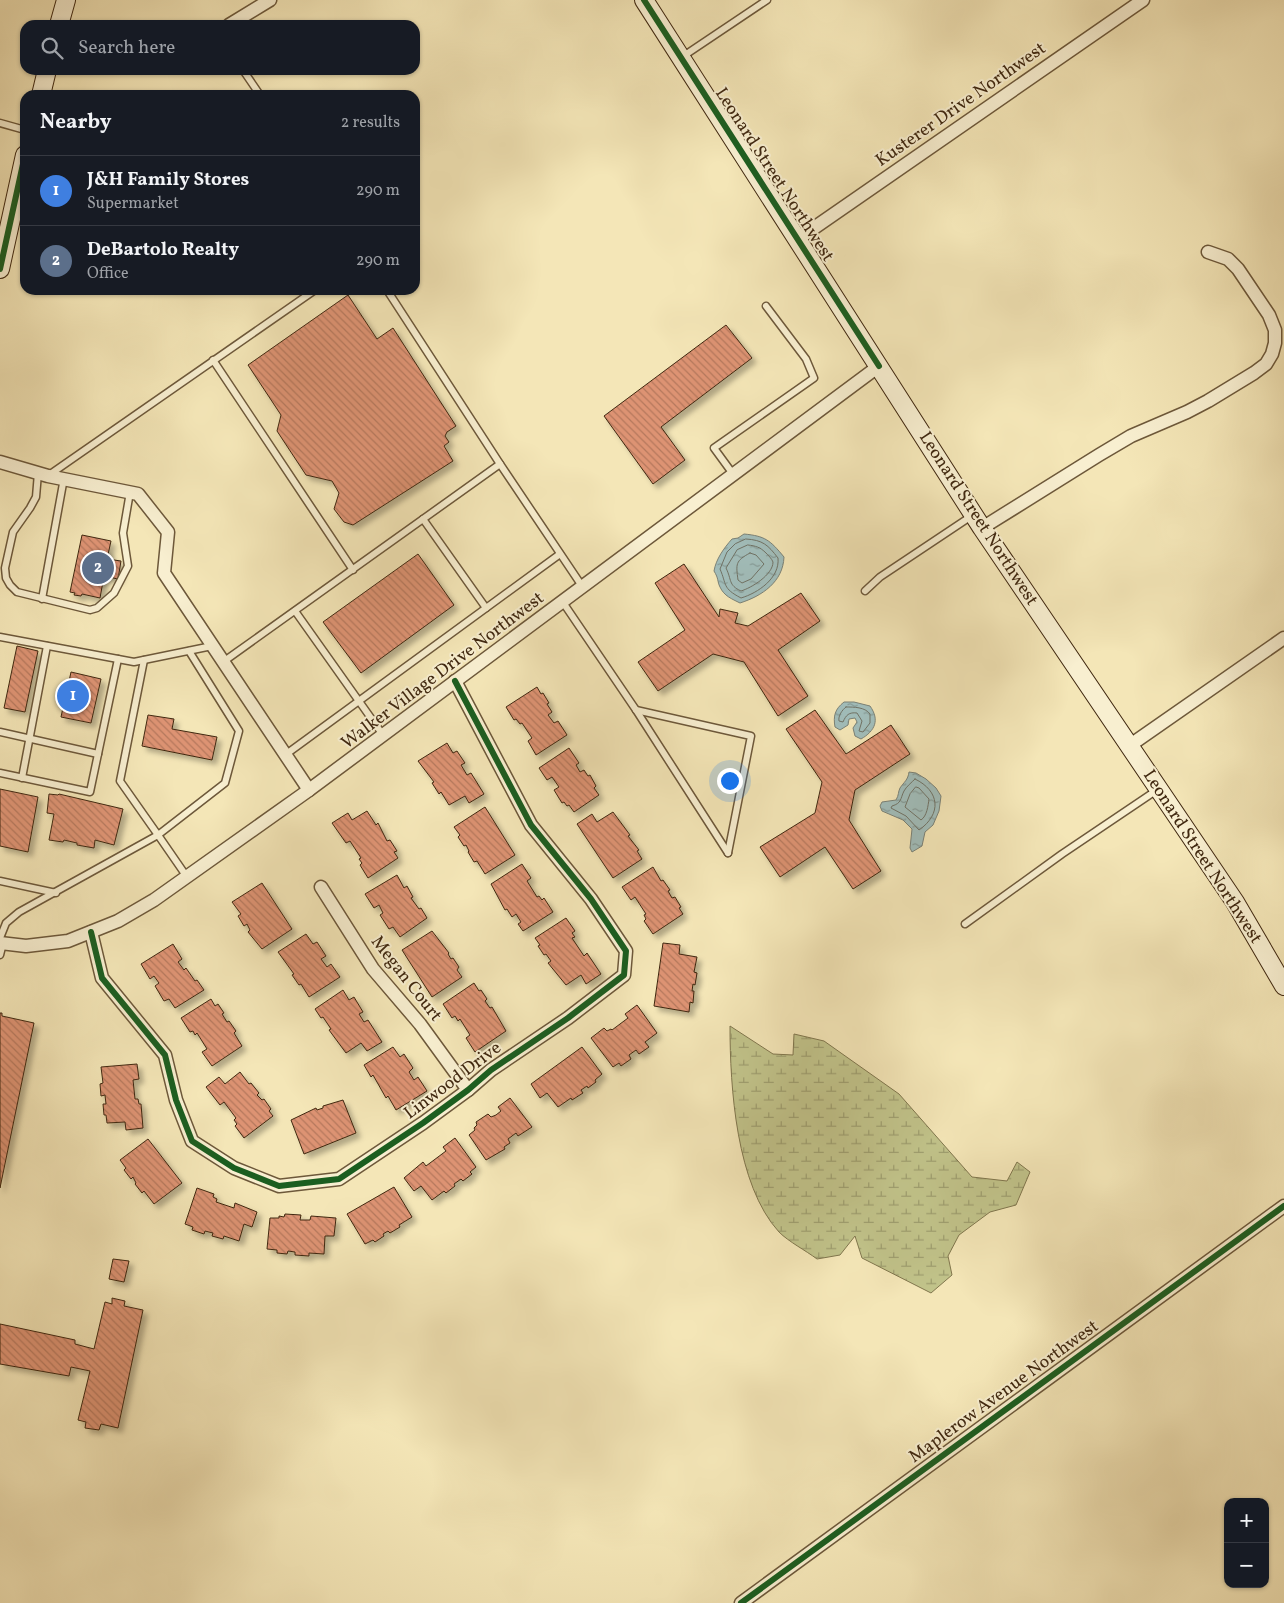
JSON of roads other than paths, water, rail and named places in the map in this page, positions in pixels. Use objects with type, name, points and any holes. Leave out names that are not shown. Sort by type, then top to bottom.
[{"type":"main road","points":[[60,20],[66,0]]},
{"type":"main road","name":"Leonard Street Northwest","points":[[644,0],[978,521],[1235,902],[1284,986]]},
{"type":"main road","points":[[42,90],[46,75]]},
{"type":"main road","points":[[0,268],[4,233],[20,174]]},
{"type":"street","points":[[237,20],[270,0]]},
{"type":"street","name":"Kusterer Drive Northwest","points":[[798,239],[1143,0]]},
{"type":"street","points":[[978,521],[1132,436],[1208,401],[1266,364],[1272,354],[1275,343],[1275,330],[1270,315],[1233,264],[1228,259],[1208,252]]},
{"type":"street","name":"Walker Village Drive Northwest","points":[[1,945],[26,946],[68,941],[118,921],[154,900],[309,790],[879,366]]},
{"type":"street","points":[[0,462],[43,474],[138,494],[168,532],[164,573],[222,663],[309,790]]},
{"type":"street","points":[[1129,746],[1284,638]]},
{"type":"street","name":"Linwood Drive","points":[[91,932],[102,978],[165,1056],[176,1100],[192,1141],[234,1168],[279,1186],[338,1179],[423,1123],[468,1090],[491,1070],[568,1018],[624,975],[626,951],[591,899],[531,824],[455,681]]},
{"type":"street","name":"Megan Court","points":[[321,886],[373,969],[420,1024],[468,1090]]},
{"type":"street","name":"Maplerow Avenue Northwest","points":[[741,1603],[1284,1206]]},
{"type":"lane","points":[[681,58],[767,0]]},
{"type":"lane","points":[[246,75],[257,90]]},
{"type":"lane","points":[[0,123],[20,129]]},
{"type":"lane","points":[[130,492],[123,534],[128,566],[114,593],[97,608],[90,610],[17,592],[10,585],[6,578],[6,568],[13,532],[36,497],[43,474],[308,295]]},
{"type":"lane","points":[[390,295],[582,586]]},
{"type":"lane","points":[[733,474],[714,448],[814,378],[806,359],[766,306]]},
{"type":"lane","points":[[213,360],[352,570]]},
{"type":"lane","points":[[222,663],[500,464]]},
{"type":"lane","points":[[42,598],[64,478]]},
{"type":"lane","points":[[423,519],[486,608]]},
{"type":"lane","points":[[865,591],[880,577],[978,521]]},
{"type":"lane","points":[[285,755],[560,554]]},
{"type":"lane","points":[[562,601],[636,710],[728,853],[752,736],[636,710]]},
{"type":"lane","points":[[295,611],[383,735]]},
{"type":"lane","points":[[0,638],[134,662],[212,646]]},
{"type":"lane","points":[[22,778],[47,646]]},
{"type":"lane","points":[[1,945],[6,923],[19,912],[158,835],[225,783],[239,731],[189,651]]},
{"type":"lane","points":[[0,773],[90,792],[118,659]]},
{"type":"lane","points":[[144,660],[120,781],[187,877]]},
{"type":"lane","points":[[0,732],[98,754]]},
{"type":"lane","points":[[965,924],[1062,854],[1158,789]]},
{"type":"lane","points":[[0,881],[56,893]]},
{"type":"water","points":[[744,534],[767,540],[784,557],[780,574],[770,587],[740,603],[724,593],[714,571],[718,558],[729,542]]},
{"type":"water","points":[[844,702],[854,702],[870,706],[873,711],[875,720],[873,729],[861,739],[855,736],[853,728],[857,722],[855,718],[849,719],[848,725],[840,730],[835,727],[835,713]]},
{"type":"water","points":[[909,772],[916,773],[926,779],[936,788],[941,796],[939,811],[933,825],[925,832],[922,846],[912,852],[910,848],[912,829],[903,820],[882,811],[880,806],[882,802],[896,800]]},
{"type":"place","name":"DeBartolo Realty","points":[[98,568]]},
{"type":"place","name":"J&H Family Stores","points":[[73,696]]}]
